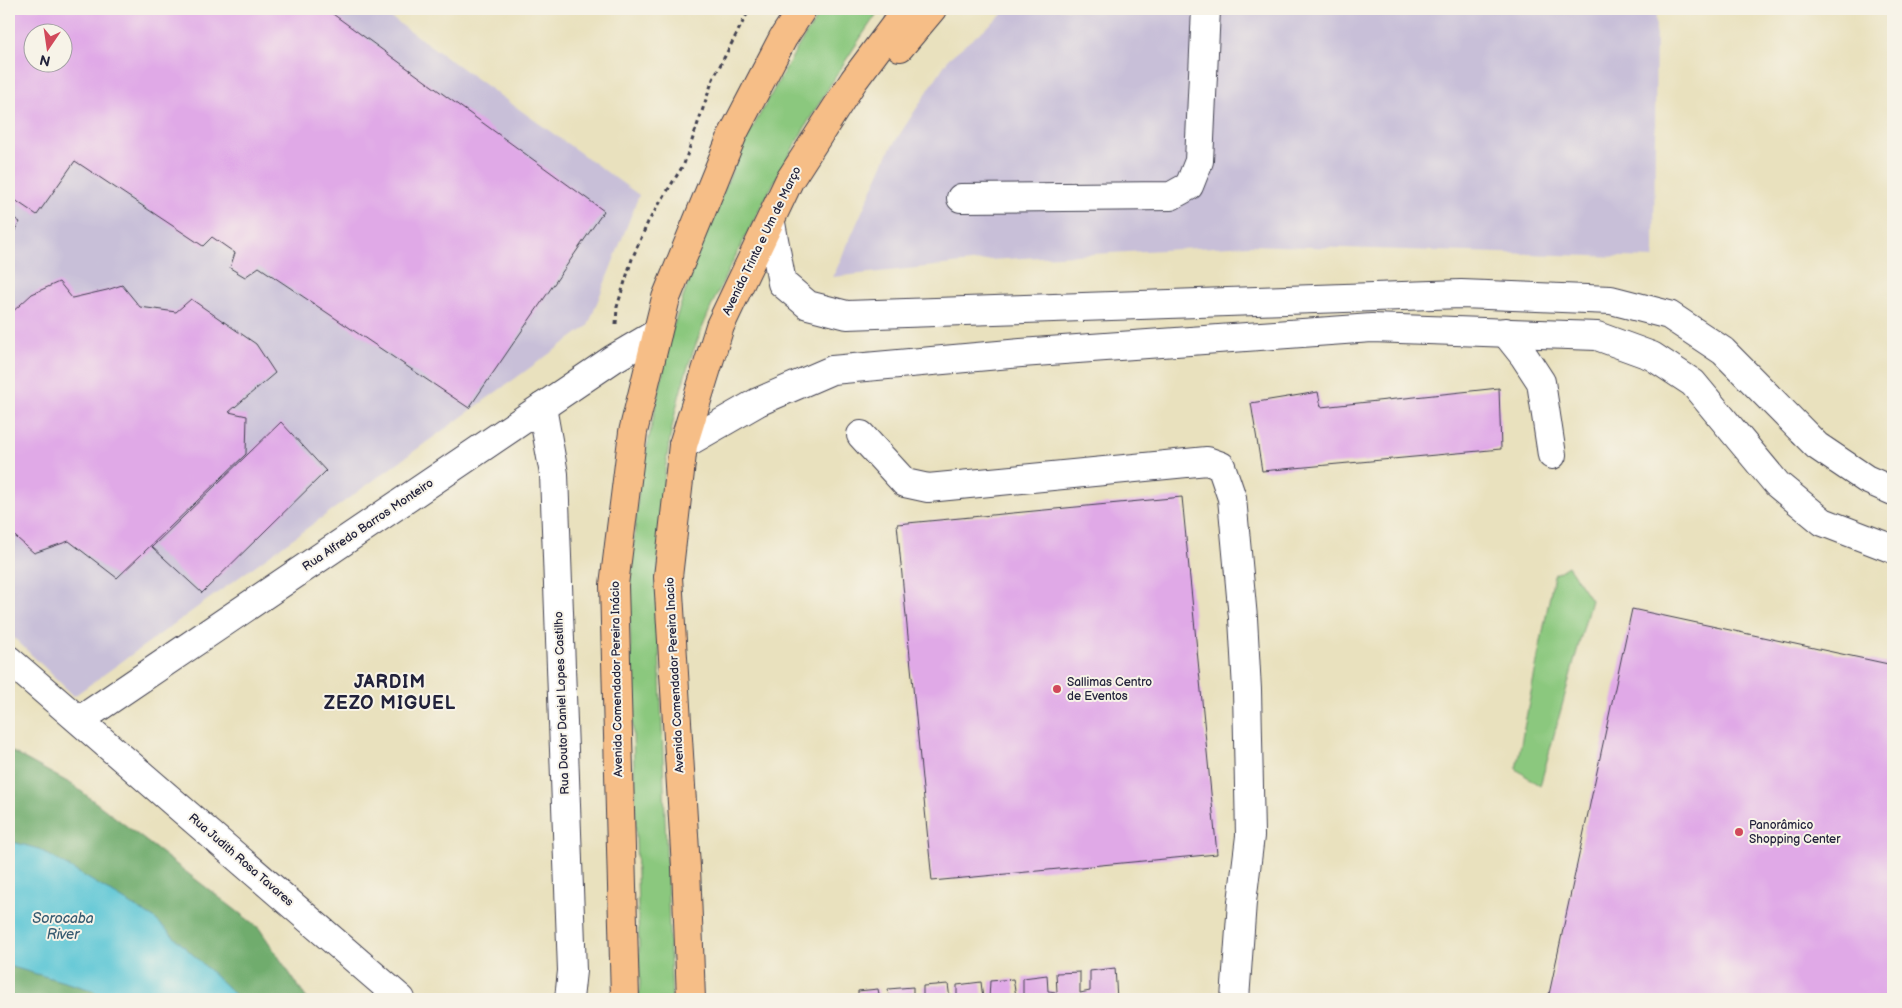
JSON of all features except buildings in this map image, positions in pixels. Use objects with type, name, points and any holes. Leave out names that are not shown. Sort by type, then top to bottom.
[{"type":"highway","points":[[657,334],[666,298],[733,134],[783,38],[802,9]]},
{"type":"highway","name":"Avenida Trinta e Um de Março","points":[[720,326],[771,223],[789,181],[854,80],[907,9]]},
{"type":"highway","points":[[789,181],[932,9]]},
{"type":"highway","name":"Avenida Comendador Pereira Inacio","points":[[691,999],[686,867],[668,577],[683,445],[720,326]]},
{"type":"highway","name":"Avenida Comendador Pereira Inácio","points":[[625,999],[625,920],[617,726],[614,585],[633,432],[657,334]]},
{"type":"street","points":[[961,198],[1171,196],[1189,186],[1199,161],[1206,9]]},
{"type":"street","points":[[771,223],[782,283],[808,305],[847,315],[1461,294],[1611,300],[1669,315],[1723,351],[1817,446],[1866,479],[1893,491]]},
{"type":"street","points":[[683,445],[758,402],[832,370],[1021,353],[1372,328],[1598,336],[1652,356],[1693,384],[1777,484],[1823,522],[1893,549]]},
{"type":"street","points":[[1505,332],[1541,382],[1552,455]]},
{"type":"street","name":"Rua Alfredo Barros Monteiro","points":[[80,720],[613,359],[657,334]]},
{"type":"street","name":"Rua Doutor Daniel Lopes Castilho","points":[[542,407],[554,474],[572,972],[569,999]]},
{"type":"street","points":[[862,435],[905,483],[928,488],[1207,461],[1221,466],[1232,498],[1243,618],[1247,690],[1250,836],[1242,902],[1235,999]]},
{"type":"street","name":"Rua Judith Rosa Tavares","points":[[9,660],[401,999]]},
{"type":"shaded area","points":[[9,9],[379,9],[639,195],[588,326],[74,696],[9,633]]},
{"type":"shaded area","points":[[1009,9],[1656,9],[1654,258],[1249,245],[990,260],[833,277],[889,151],[949,58]]},
{"type":"green space","points":[[823,9],[880,9],[827,90],[795,145],[727,273],[698,339],[682,385],[668,448],[660,527],[658,607],[672,999],[639,999],[629,592],[639,485],[672,330],[702,242],[745,141],[799,45]]},
{"type":"green space","points":[[1568,566],[1591,600],[1540,786],[1516,769],[1554,575]]},
{"type":"green space","points":[[9,750],[73,785],[259,928],[307,999],[9,999]]},
{"type":"water","name":"Sorocaba River","points":[[9,841],[39,849],[154,918],[240,999],[106,999],[92,990],[9,966]]},
{"type":"place","name":"Sallimas Centro de Eventos","points":[[1057,689]]},
{"type":"place","name":"Panorâmico Shopping Center","points":[[1739,832]]},
{"type":"district","name":"JARDIM ZEZO MIGUEL","points":[[390,692]]}]
